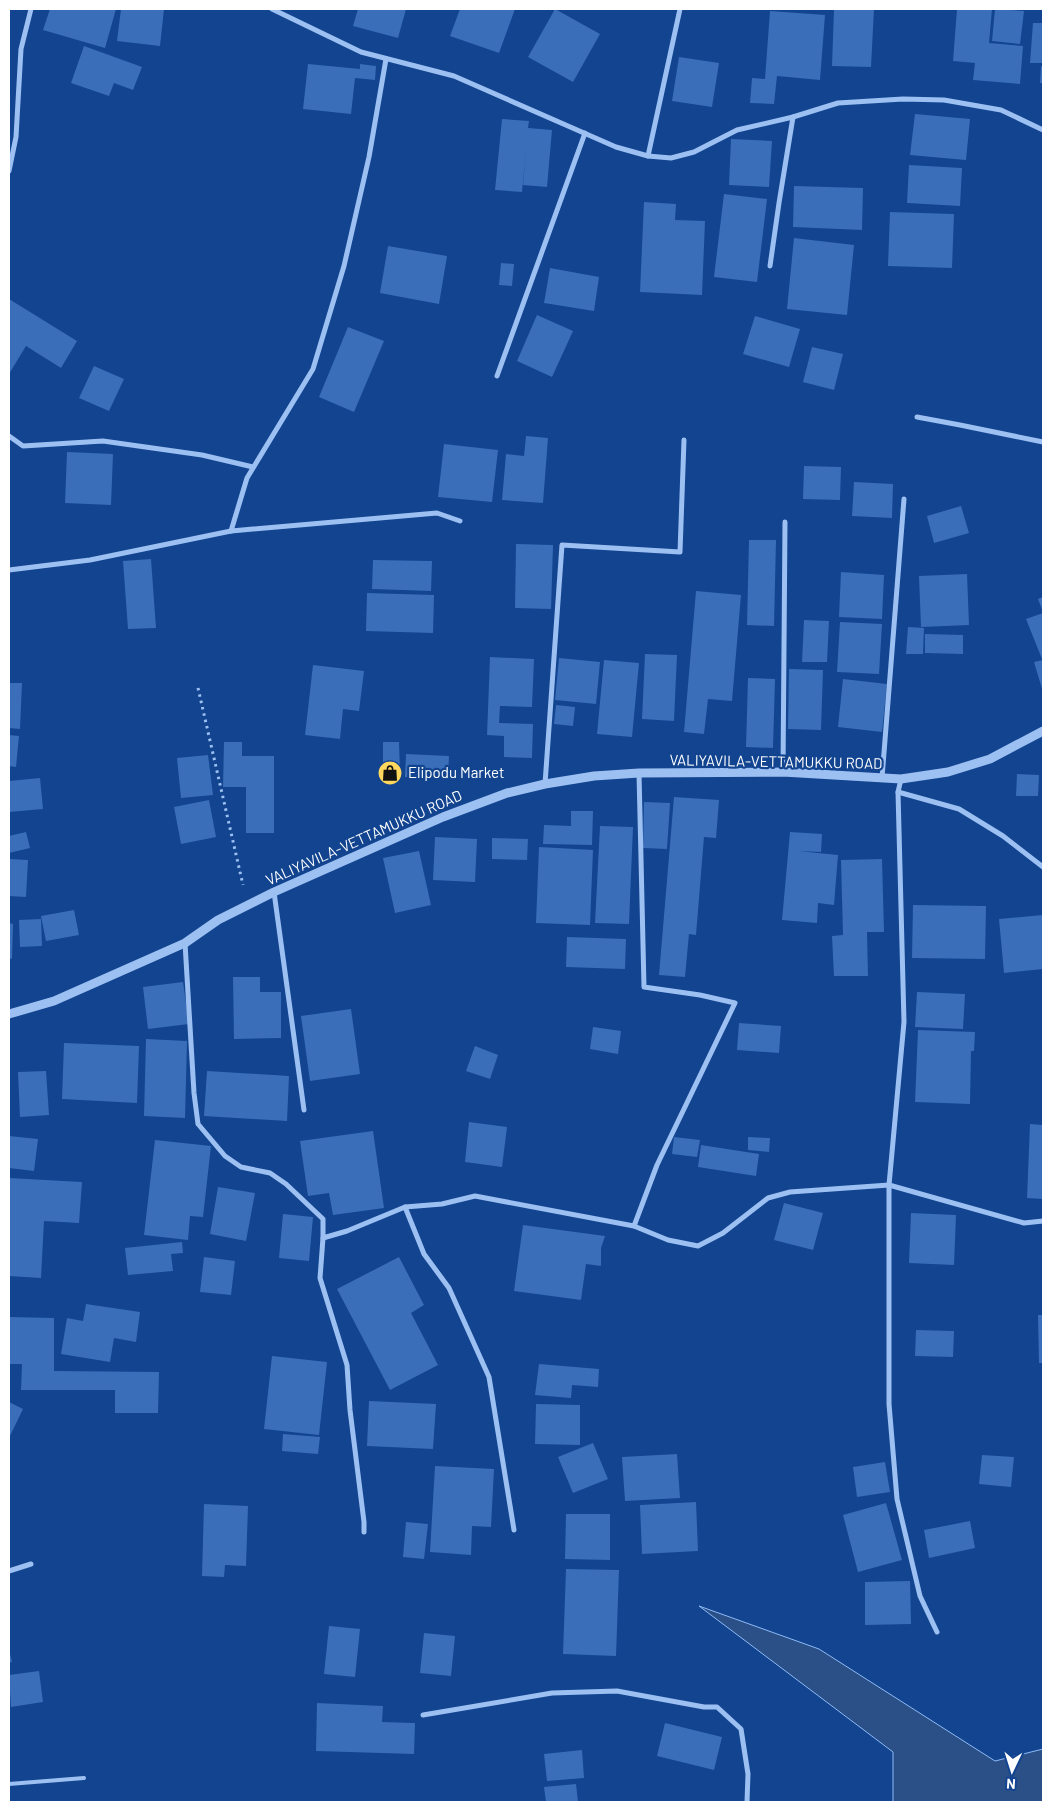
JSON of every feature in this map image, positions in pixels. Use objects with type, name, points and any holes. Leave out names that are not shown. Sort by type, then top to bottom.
[{"type":"street","points":[[9,171],[16,137],[21,48],[31,9]]},
{"type":"street","points":[[272,9],[361,52],[454,76],[616,147],[648,156],[671,158],[694,152],[737,130],[794,117],[838,103],[944,100],[1001,110],[1043,130]]},
{"type":"street","points":[[648,156],[680,9]]},
{"type":"street","points":[[231,531],[247,478],[313,369],[344,266],[369,157],[386,59]]},
{"type":"street","points":[[770,266],[794,117]]},
{"type":"street","points":[[497,376],[585,133]]},
{"type":"street","points":[[917,418],[960,424],[1043,442]]},
{"type":"street","points":[[9,436],[24,446],[103,441],[202,455],[253,467]]},
{"type":"street","points":[[545,784],[562,545],[680,552],[684,440]]},
{"type":"street","points":[[882,778],[904,500]]},
{"type":"street","points":[[9,570],[90,560],[231,531],[437,513],[460,521]]},
{"type":"street","points":[[783,772],[785,522]]},
{"type":"street","name":"VALIYAVILA-VETTAMUKKU ROAD","points":[[9,1014],[54,1001],[185,943],[218,920],[274,892],[443,817],[507,793],[545,784],[594,776],[639,773],[783,772],[901,779],[948,772],[990,759],[1043,731]]},
{"type":"street","points":[[634,1226],[657,1166],[734,1004],[700,995],[644,988],[639,773]]},
{"type":"street","points":[[901,779],[898,792],[904,1022],[890,1185],[889,1404],[897,1499],[920,1596],[937,1632]]},
{"type":"street","points":[[898,792],[959,808],[1003,836],[1043,867]]},
{"type":"street","points":[[274,892],[304,1110]]},
{"type":"street","points":[[185,943],[194,1093],[198,1124],[226,1156],[242,1167],[270,1173],[286,1184],[323,1219],[320,1278],[347,1364],[350,1410],[364,1532]]},
{"type":"street","points":[[323,1238],[347,1231],[405,1207],[442,1204],[475,1196],[634,1226],[668,1240],[698,1246],[723,1233],[768,1198],[790,1192],[890,1185],[1024,1223],[1043,1221]]},
{"type":"street","points":[[405,1207],[424,1254],[449,1288],[488,1378],[514,1530]]},
{"type":"street","points":[[9,1571],[31,1564]]},
{"type":"street","points":[[423,1715],[561,1692],[617,1691],[704,1707],[717,1707],[741,1729],[748,1774],[747,1802]]},
{"type":"lane","points":[[9,1784],[84,1778]]},
{"type":"path","points":[[198,688],[248,905]]},
{"type":"water","points":[[699,1606],[819,1649],[995,1761],[1043,1749],[1043,1802],[893,1802],[893,1752]]},
{"type":"building","points":[[50,9],[116,9],[105,48],[43,30]]},
{"type":"building","points":[[121,9],[164,9],[160,46],[117,41]]},
{"type":"building","points":[[358,9],[406,9],[398,38],[353,26]]},
{"type":"building","points":[[460,9],[515,9],[499,53],[450,36]]},
{"type":"building","points":[[555,9],[600,34],[573,82],[528,57]]},
{"type":"building","points":[[834,9],[874,9],[871,67],[832,66]]},
{"type":"building","points":[[957,9],[992,9],[989,43],[1023,46],[1020,84],[973,80],[975,63],[953,61]]},
{"type":"building","points":[[995,9],[1024,11],[1020,44],[992,41]]},
{"type":"building","points":[[770,11],[825,15],[820,80],[777,76],[774,104],[750,103],[752,78],[765,79]]},
{"type":"building","points":[[1033,23],[1043,23],[1043,63],[1030,63]]},
{"type":"building","points":[[84,46],[142,67],[133,90],[114,83],[109,96],[71,83]]},
{"type":"building","points":[[679,57],[719,63],[712,107],[672,101]]},
{"type":"building","points":[[308,64],[360,69],[360,64],[376,66],[375,80],[355,78],[351,114],[303,109]]},
{"type":"building","points":[[1041,66],[1043,67],[1043,83],[1040,83]]},
{"type":"building","points":[[915,114],[970,119],[966,160],[910,155]]},
{"type":"building","points":[[502,119],[529,121],[528,128],[552,130],[547,187],[523,185],[526,151],[522,192],[495,190]]},
{"type":"building","points":[[731,139],[772,141],[769,187],[729,185]]},
{"type":"building","points":[[909,165],[962,168],[960,206],[907,203]]},
{"type":"building","points":[[794,186],[863,188],[862,230],[793,227]]},
{"type":"building","points":[[724,194],[767,199],[757,282],[714,277]]},
{"type":"building","points":[[644,202],[676,204],[675,220],[705,221],[702,295],[640,292]]},
{"type":"building","points":[[890,212],[954,214],[952,268],[888,266]]},
{"type":"building","points":[[794,238],[854,245],[847,315],[787,309]]},
{"type":"building","points":[[388,246],[447,256],[439,304],[380,293]]},
{"type":"building","points":[[501,263],[514,264],[512,286],[499,285]]},
{"type":"building","points":[[550,268],[599,277],[594,311],[544,303]]},
{"type":"building","points":[[9,299],[77,341],[61,368],[26,346],[9,374]]},
{"type":"building","points":[[537,315],[573,331],[552,377],[517,361]]},
{"type":"building","points":[[755,316],[800,329],[789,367],[743,354]]},
{"type":"building","points":[[348,327],[384,341],[354,412],[319,397]]},
{"type":"building","points":[[812,347],[843,354],[834,390],[803,382]]},
{"type":"building","points":[[94,366],[124,379],[109,411],[79,398]]},
{"type":"building","points":[[526,436],[548,438],[543,503],[502,500],[506,454],[524,456]]},
{"type":"building","points":[[444,444],[498,450],[492,502],[438,497]]},
{"type":"building","points":[[67,452],[113,454],[111,505],[65,503]]},
{"type":"building","points":[[804,466],[841,467],[840,500],[803,499]]},
{"type":"building","points":[[854,482],[893,484],[892,518],[852,516]]},
{"type":"building","points":[[961,506],[969,533],[934,543],[927,516]]},
{"type":"building","points":[[749,540],[776,540],[774,626],[747,625]]},
{"type":"building","points":[[516,544],[553,545],[551,609],[515,608]]},
{"type":"building","points":[[151,559],[156,628],[128,629],[123,561]]},
{"type":"building","points":[[373,560],[432,561],[431,591],[372,589]]},
{"type":"building","points":[[841,572],[884,575],[882,619],[839,617]]},
{"type":"building","points":[[967,574],[969,625],[921,627],[919,576]]},
{"type":"building","points":[[696,591],[741,595],[732,701],[708,699],[704,734],[684,732]]},
{"type":"building","points":[[367,593],[434,595],[433,633],[366,631]]},
{"type":"building","points":[[1043,597],[1043,612],[1038,599]]},
{"type":"building","points":[[1043,613],[1043,659],[1042,659],[1026,619]]},
{"type":"building","points":[[804,620],[829,621],[827,662],[802,662]]},
{"type":"building","points":[[840,622],[882,624],[879,674],[837,672]]},
{"type":"building","points":[[908,627],[924,628],[923,654],[906,654]]},
{"type":"building","points":[[925,634],[963,635],[963,654],[925,653]]},
{"type":"building","points":[[645,654],[677,655],[674,721],[642,719]]},
{"type":"building","points":[[490,657],[534,659],[532,707],[500,706],[499,723],[533,724],[532,758],[504,757],[504,736],[487,735]]},
{"type":"building","points":[[559,658],[600,662],[596,704],[555,700]]},
{"type":"building","points":[[604,660],[639,663],[632,737],[597,734]]},
{"type":"building","points":[[1043,660],[1043,692],[1034,662]]},
{"type":"building","points":[[313,665],[364,671],[359,711],[343,709],[340,739],[305,735]]},
{"type":"building","points":[[789,669],[823,670],[821,730],[788,729]]},
{"type":"building","points":[[748,678],[775,679],[773,748],[746,747]]},
{"type":"building","points":[[843,679],[887,684],[882,732],[838,727]]},
{"type":"building","points":[[9,683],[22,683],[20,729],[9,728]]},
{"type":"building","points":[[556,705],[575,707],[573,726],[554,724]]},
{"type":"building","points":[[9,735],[19,736],[16,767],[9,766]]},
{"type":"building","points":[[224,742],[242,742],[242,756],[274,756],[274,833],[246,833],[246,787],[223,787]]},
{"type":"building","points":[[383,742],[399,742],[400,774],[383,774]]},
{"type":"building","points":[[406,754],[449,756],[448,778],[405,777]]},
{"type":"building","points":[[208,755],[213,795],[181,798],[177,758]]},
{"type":"building","points":[[1017,774],[1039,775],[1038,796],[1016,796]]},
{"type":"building","points":[[40,778],[43,809],[9,812],[9,781]]},
{"type":"building","points":[[674,797],[719,800],[716,838],[704,837],[696,935],[689,934],[685,977],[659,975]]},
{"type":"building","points":[[209,800],[216,837],[181,844],[174,807]]},
{"type":"building","points":[[644,802],[670,803],[667,849],[643,848]]},
{"type":"building","points":[[571,811],[593,811],[592,845],[543,844],[544,825],[571,826]]},
{"type":"building","points":[[600,826],[633,827],[629,924],[595,923]]},
{"type":"building","points":[[26,832],[30,848],[9,853],[9,836]]},
{"type":"building","points":[[790,832],[822,834],[821,852],[798,851],[838,855],[834,905],[818,903],[817,923],[782,920]]},
{"type":"building","points":[[435,837],[477,839],[475,882],[433,880]]},
{"type":"building","points":[[492,838],[528,839],[527,860],[492,859]]},
{"type":"building","points":[[539,847],[593,850],[590,925],[536,923]]},
{"type":"building","points":[[419,851],[431,905],[395,913],[383,858]]},
{"type":"building","points":[[9,859],[28,860],[26,897],[9,896]]},
{"type":"building","points":[[882,859],[884,932],[867,932],[868,976],[834,976],[832,936],[843,935],[841,860]]},
{"type":"building","points":[[913,905],[986,906],[985,959],[912,958]]},
{"type":"building","points":[[74,910],[79,935],[46,941],[41,916]]},
{"type":"building","points":[[1043,915],[1043,969],[1004,973],[999,919]]},
{"type":"building","points":[[41,919],[42,946],[20,947],[19,920]]},
{"type":"building","points":[[9,923],[13,924],[12,959],[9,958]]},
{"type":"building","points":[[567,937],[626,939],[625,969],[566,967]]},
{"type":"building","points":[[233,977],[260,977],[260,992],[281,992],[281,1038],[234,1039]]},
{"type":"building","points":[[183,982],[189,1024],[148,1029],[143,987]]},
{"type":"building","points":[[917,992],[965,994],[963,1029],[915,1027]]},
{"type":"building","points":[[351,1009],[360,1074],[310,1081],[301,1016]]},
{"type":"building","points":[[739,1023],[781,1026],[779,1053],[737,1050]]},
{"type":"building","points":[[593,1027],[621,1031],[618,1054],[590,1049]]},
{"type":"building","points":[[918,1030],[975,1032],[974,1051],[971,1051],[970,1104],[915,1102]]},
{"type":"building","points":[[146,1039],[187,1041],[185,1118],[144,1116]]},
{"type":"building","points":[[64,1043],[139,1046],[137,1103],[62,1099]]},
{"type":"building","points":[[475,1046],[498,1055],[490,1079],[466,1071]]},
{"type":"building","points":[[46,1071],[49,1115],[20,1117],[18,1072]]},
{"type":"building","points":[[207,1071],[289,1076],[287,1121],[204,1116]]},
{"type":"building","points":[[469,1122],[507,1127],[502,1167],[465,1162]]},
{"type":"building","points":[[1030,1124],[1043,1125],[1043,1199],[1027,1198]]},
{"type":"building","points":[[373,1131],[384,1208],[333,1215],[329,1193],[308,1196],[300,1141]]},
{"type":"building","points":[[9,1136],[38,1139],[34,1171],[9,1168]]},
{"type":"building","points":[[674,1137],[700,1140],[697,1157],[672,1154]]},
{"type":"building","points":[[748,1137],[770,1138],[769,1152],[748,1150]]},
{"type":"building","points":[[155,1140],[211,1146],[203,1217],[190,1216],[188,1240],[144,1235]]},
{"type":"building","points":[[701,1145],[759,1154],[756,1176],[698,1167]]},
{"type":"building","points":[[9,1178],[82,1182],[79,1223],[44,1221],[41,1278],[9,1276]]},
{"type":"building","points":[[218,1187],[255,1193],[246,1241],[210,1234]]},
{"type":"building","points":[[784,1203],[823,1213],[813,1250],[774,1240]]},
{"type":"building","points":[[911,1213],[956,1215],[954,1265],[909,1263]]},
{"type":"building","points":[[283,1214],[313,1217],[309,1261],[279,1258]]},
{"type":"building","points":[[523,1225],[605,1236],[601,1248],[601,1266],[586,1264],[581,1300],[514,1291]]},
{"type":"building","points":[[182,1242],[183,1253],[171,1254],[173,1271],[128,1275],[125,1248]]},
{"type":"building","points":[[204,1257],[235,1261],[231,1295],[200,1292]]},
{"type":"building","points":[[399,1257],[424,1305],[411,1313],[438,1365],[390,1390],[337,1289]]},
{"type":"building","points":[[86,1304],[140,1312],[136,1342],[114,1338],[110,1362],[61,1354],[67,1318],[83,1321]]},
{"type":"building","points":[[1038,1315],[1043,1315],[1043,1363],[1039,1363]]},
{"type":"building","points":[[9,1317],[54,1318],[54,1371],[159,1372],[158,1413],[115,1413],[115,1390],[21,1390],[22,1364],[9,1364]]},
{"type":"building","points":[[916,1330],[954,1331],[953,1357],[915,1356]]},
{"type":"building","points":[[272,1356],[327,1362],[319,1435],[264,1429]]},
{"type":"building","points":[[539,1364],[599,1369],[598,1387],[572,1385],[571,1398],[535,1395]]},
{"type":"building","points":[[369,1401],[436,1404],[433,1449],[367,1446]]},
{"type":"building","points":[[9,1402],[23,1409],[9,1438]]},
{"type":"building","points":[[536,1404],[580,1405],[580,1445],[535,1444]]},
{"type":"building","points":[[283,1434],[320,1437],[318,1454],[282,1451]]},
{"type":"building","points":[[593,1443],[608,1479],[573,1493],[558,1457]]},
{"type":"building","points":[[677,1454],[680,1498],[625,1501],[622,1457]]},
{"type":"building","points":[[982,1455],[1014,1457],[1011,1487],[979,1484]]},
{"type":"building","points":[[885,1462],[890,1492],[857,1497],[853,1467]]},
{"type":"building","points":[[435,1466],[494,1469],[491,1527],[472,1526],[471,1555],[430,1552]]},
{"type":"building","points":[[696,1502],[698,1551],[642,1554],[640,1505]]},
{"type":"building","points":[[886,1503],[902,1560],[858,1572],[843,1515]]},
{"type":"building","points":[[204,1504],[248,1506],[246,1566],[225,1565],[224,1577],[202,1576]]},
{"type":"building","points":[[566,1514],[610,1514],[610,1560],[565,1559]]},
{"type":"building","points":[[970,1521],[975,1548],[929,1558],[924,1530]]},
{"type":"building","points":[[406,1522],[428,1524],[424,1559],[403,1557]]},
{"type":"building","points":[[566,1569],[619,1570],[616,1656],[563,1654]]},
{"type":"building","points":[[910,1581],[911,1624],[865,1625],[865,1582]]},
{"type":"building","points":[[329,1626],[360,1629],[355,1677],[324,1674]]},
{"type":"building","points":[[424,1633],[455,1636],[451,1676],[420,1673]]},
{"type":"building","points":[[9,1650],[12,1662],[9,1663]]},
{"type":"building","points":[[39,1671],[43,1702],[11,1707],[9,1675]]},
{"type":"building","points":[[317,1703],[383,1706],[382,1722],[415,1723],[414,1754],[316,1751]]},
{"type":"building","points":[[665,1723],[722,1737],[714,1770],[657,1756]]},
{"type":"building","points":[[582,1750],[584,1778],[547,1781],[544,1754]]},
{"type":"building","points":[[576,1784],[578,1802],[546,1802],[544,1787]]},
{"type":"place","name":"Elipodu Market","points":[[390,773]]}]
